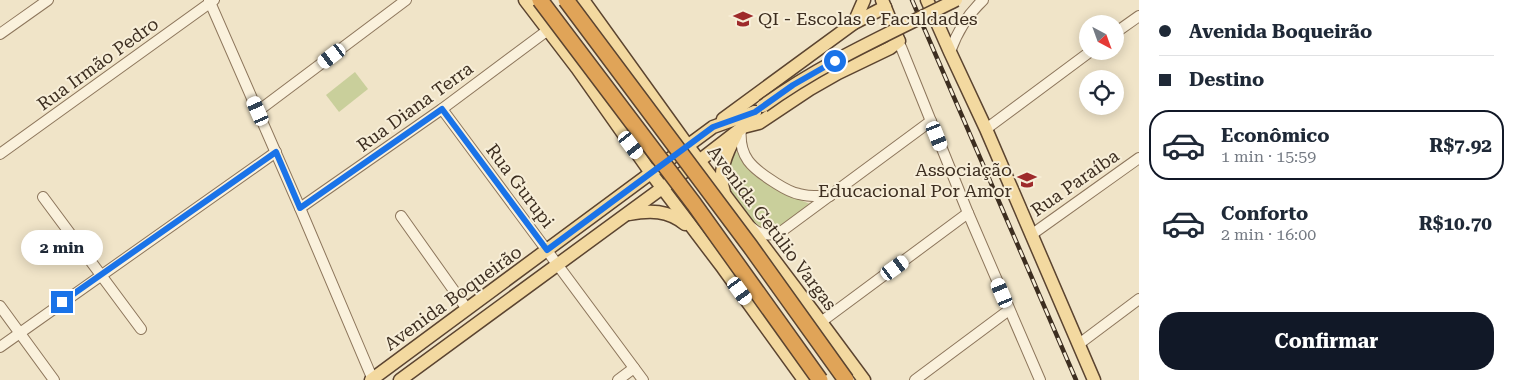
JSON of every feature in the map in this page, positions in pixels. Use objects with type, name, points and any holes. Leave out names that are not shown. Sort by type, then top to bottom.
[{"type":"highway","points":[[540,0],[694,204],[820,380]]},
{"type":"highway","points":[[566,0],[750,246],[846,380]]},
{"type":"main road","points":[[526,0],[577,68],[614,123],[804,380]]},
{"type":"main road","name":"Avenida Getúlio Vargas","points":[[583,0],[675,129],[864,380]]},
{"type":"main road","points":[[854,23],[864,0]]},
{"type":"main road","points":[[927,0],[986,129],[1094,380]]},
{"type":"main road","name":"Avenida Boqueirão","points":[[400,380],[700,161],[741,129],[759,109],[783,92],[818,70],[956,0]]},
{"type":"main road","points":[[675,129],[687,136],[699,135],[710,129],[854,23],[884,4],[897,45],[856,63],[792,100],[759,123],[741,129],[729,149],[723,166],[722,182],[725,194]]},
{"type":"main road","points":[[614,123],[630,129],[641,126],[649,117],[651,96]]},
{"type":"main road","name":"Avenida Boqueirão","points":[[372,380],[710,129],[759,109]]},
{"type":"main road","points":[[633,186],[640,169],[639,156]]},
{"type":"main road","points":[[698,236],[700,217],[709,206],[718,204],[735,209]]},
{"type":"main road","points":[[626,215],[650,211],[669,214],[680,220],[698,236]]},
{"type":"street","points":[[0,34],[48,0]]},
{"type":"street","points":[[258,111],[406,0]]},
{"type":"street","points":[[950,52],[961,26],[973,9],[983,0]]},
{"type":"street","points":[[211,1],[372,380]]},
{"type":"street","name":"Rua Irmão Pedro","points":[[0,154],[211,1]]},
{"type":"street","points":[[1124,27],[1139,16]]},
{"type":"street","name":"Rua Diana Terra","points":[[300,208],[442,109],[548,30]]},
{"type":"street","points":[[897,45],[1040,380]]},
{"type":"street","points":[[986,129],[1079,60]]},
{"type":"street","name":"Rua Gurupi","points":[[442,109],[642,380]]},
{"type":"street","points":[[748,225],[760,233],[775,234],[782,231],[931,121]]},
{"type":"street","points":[[741,129],[743,151],[750,165],[796,194],[830,196]]},
{"type":"street","points":[[0,346],[276,152]]},
{"type":"street","name":"Rua Paraíba","points":[[1031,234],[1139,158]]},
{"type":"street","points":[[43,197],[141,329]]},
{"type":"street","points":[[821,322],[968,214]]},
{"type":"street","points":[[401,216],[467,309]]},
{"type":"street","points":[[1079,344],[1139,299]]},
{"type":"street","points":[[0,306],[54,380]]},
{"type":"street","points":[[915,380],[1010,310]]},
{"type":"street","points":[[618,380],[634,368]]},
{"type":"green space","points":[[355,72],[368,89],[339,112],[326,95]]},
{"type":"green space","points":[[739,149],[750,171],[762,181],[810,204],[792,219],[777,228],[765,228],[757,224],[749,217],[736,199],[728,180],[728,166],[732,157]]},
{"type":"railway","points":[[912,0],[1076,380]]},
{"type":"place","name":"QI - Escolas e Faculdades","points":[[743,19]]},
{"type":"place","name":"Associação Educacional Por Amor","points":[[1027,180]]},
{"type":"route","points":[[62,302],[276,152],[300,208],[442,109],[547,250],[713,127],[755,112],[793,85],[835,61]]}]
